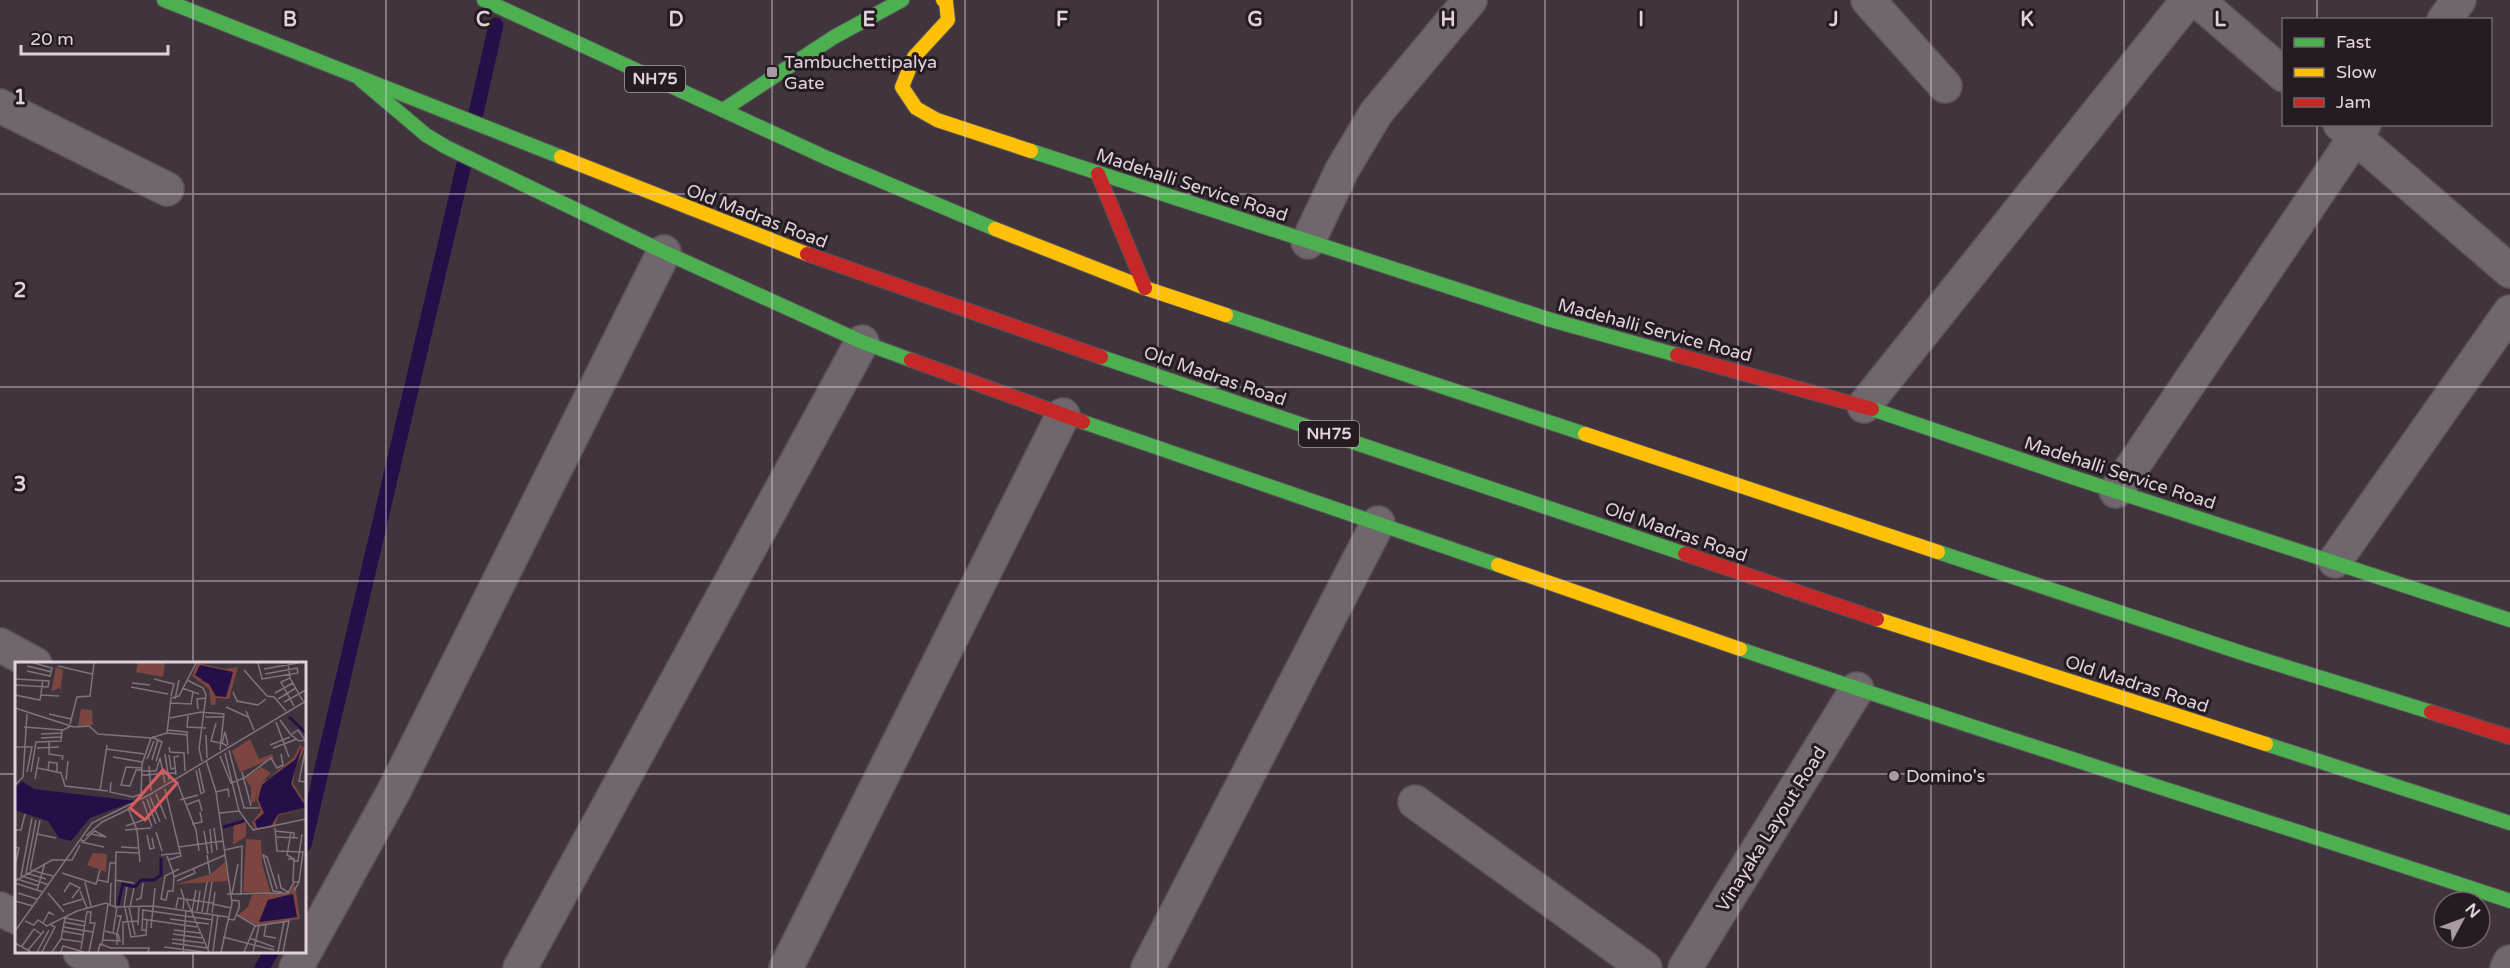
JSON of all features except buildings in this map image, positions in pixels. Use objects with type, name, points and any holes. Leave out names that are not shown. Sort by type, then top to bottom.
[{"type":"main road","name":"Old Madras Road","points":[[164,0],[784,246],[1076,348],[1901,627],[2510,823]]},
{"type":"main road","name":"NH75","points":[[484,0],[827,158],[986,225],[1145,288],[2225,648],[2510,737]]},
{"type":"main road","points":[[723,110],[834,37],[902,0]]},
{"type":"main road","name":"Madehalli Service Road","points":[[943,0],[946,2],[948,20],[915,57],[902,87],[916,108],[938,120],[1551,320],[1864,406],[2510,620]]},
{"type":"main road","points":[[356,77],[426,135],[446,147],[664,252],[862,342],[1064,415],[1857,689],[2510,901]]},
{"type":"main road","points":[[1098,174],[1145,288]]},
{"type":"street","points":[[1308,242],[1342,170],[1376,112],[1470,0]]},
{"type":"street","points":[[1868,0],[1945,86]]},
{"type":"street","points":[[1864,406],[2188,0]]},
{"type":"street","points":[[2197,0],[2282,74]]},
{"type":"street","points":[[2446,18],[2459,0]]},
{"type":"street","points":[[0,106],[167,189]]},
{"type":"street","points":[[2116,491],[2353,129],[2510,270]]},
{"type":"street","points":[[306,950],[394,790],[664,252]]},
{"type":"street","points":[[2336,561],[2510,312]]},
{"type":"street","points":[[520,968],[862,342]]},
{"type":"street","points":[[786,968],[1064,415]]},
{"type":"street","points":[[1148,968],[1378,523]]},
{"type":"street","points":[[0,645],[33,662]]},
{"type":"street","name":"Vinayaka Layout Road","points":[[1685,968],[1857,689]]},
{"type":"street","points":[[1415,802],[1645,968]]},
{"type":"street","points":[[0,909],[15,916]]},
{"type":"street","points":[[296,968],[304,953]]},
{"type":"street","points":[[2507,968],[2510,962]]},
{"type":"waterway","points":[[476,113],[496,25]]},
{"type":"waterway","points":[[306,836],[465,160]]},
{"type":"waterway","points":[[262,968],[270,953]]},
{"type":"traffic: fast","points":[[164,0],[561,157]]},
{"type":"traffic: fast","points":[[484,0],[827,158],[995,229]]},
{"type":"traffic: fast","points":[[723,110],[834,37],[902,0]]},
{"type":"traffic: fast","points":[[361,80],[426,135],[446,147],[664,252],[862,342],[911,360]]},
{"type":"traffic: fast","points":[[1031,151],[1551,320],[1677,355]]},
{"type":"traffic: fast","points":[[1226,315],[1585,434]]},
{"type":"traffic: fast","points":[[1101,357],[1685,554]]},
{"type":"traffic: fast","points":[[1872,409],[2510,620]]},
{"type":"traffic: fast","points":[[1083,422],[1498,565]]},
{"type":"traffic: fast","points":[[1938,552],[2248,655],[2431,712]]},
{"type":"traffic: fast","points":[[1740,649],[1932,714],[2510,901]]},
{"type":"traffic: fast","points":[[2266,744],[2510,823]]},
{"type":"traffic: slow","points":[[943,0],[946,2],[948,20],[914,57],[902,87],[916,108],[937,120],[1031,151]]},
{"type":"traffic: slow","points":[[561,157],[807,254]]},
{"type":"traffic: slow","points":[[995,229],[1145,288],[1226,315]]},
{"type":"traffic: slow","points":[[1585,434],[1938,552]]},
{"type":"traffic: slow","points":[[1498,565],[1740,649]]},
{"type":"traffic: slow","points":[[1877,619],[2266,744]]},
{"type":"traffic: jam","points":[[1098,174],[1145,288]]},
{"type":"traffic: jam","points":[[807,254],[1101,357]]},
{"type":"traffic: jam","points":[[1677,355],[1872,409]]},
{"type":"traffic: jam","points":[[911,360],[1083,422]]},
{"type":"traffic: jam","points":[[1685,554],[1877,619]]},
{"type":"traffic: jam","points":[[2431,712],[2510,737]]},
{"type":"place","name":"Tambuchettipalya Gate","points":[[772,72]]},
{"type":"place","name":"Domino's","points":[[1894,776]]}]
